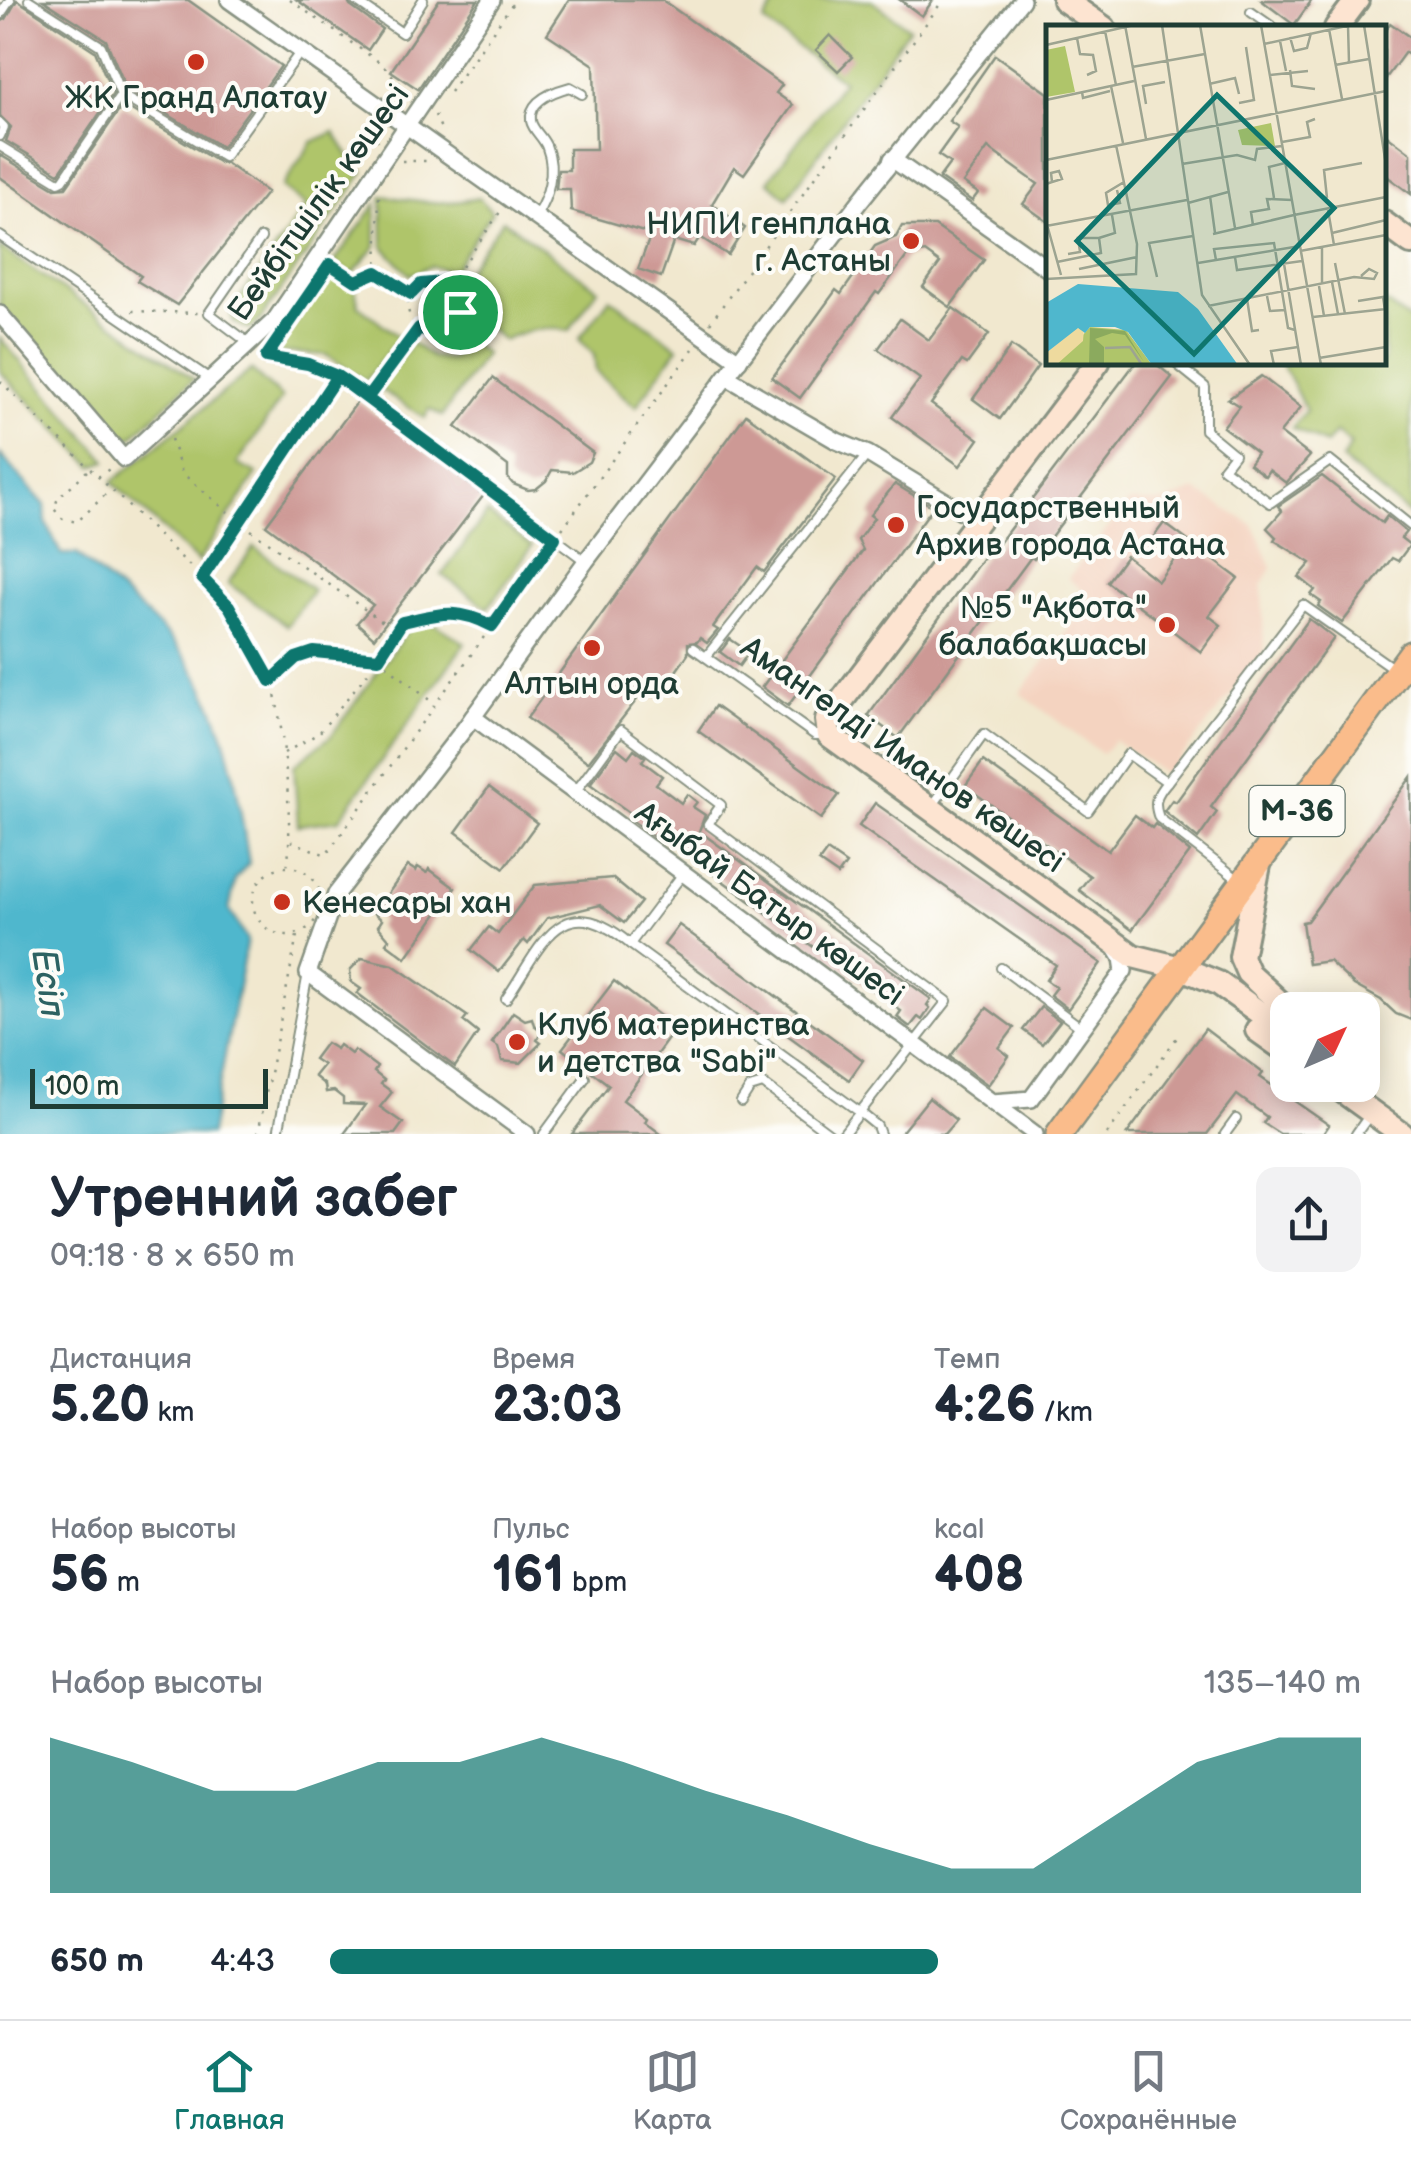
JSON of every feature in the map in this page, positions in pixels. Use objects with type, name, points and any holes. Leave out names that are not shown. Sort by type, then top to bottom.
[{"type":"main road","name":"M-36","points":[[1181,968],[1404,662]]},
{"type":"main road","points":[[1059,1134],[1181,968]]},
{"type":"street","points":[[229,0],[740,361]]},
{"type":"street","name":"Бейбітшілік көшесі","points":[[0,314],[124,458],[275,320],[492,0]]},
{"type":"street","points":[[526,1134],[308,973],[336,894],[892,159],[1022,0]]},
{"type":"street","points":[[1064,0],[1100,25]]},
{"type":"street","points":[[1338,25],[1357,0]]},
{"type":"street","points":[[892,159],[1046,268]]},
{"type":"street","points":[[1386,224],[1411,243]]},
{"type":"street","points":[[829,735],[827,720],[1096,365]]},
{"type":"street","points":[[727,377],[836,441],[868,454],[978,521]]},
{"type":"street","name":"Ағыбай Батыр көшесі","points":[[473,717],[1035,1134]]},
{"type":"street","name":"Амангелді Иманов көшесі","points":[[829,735],[1133,956],[1181,968],[1218,983],[1270,1020]]},
{"type":"street","points":[[1251,874],[1241,958],[1248,973],[1270,993]]},
{"type":"street","points":[[992,1102],[1032,1100],[1124,970],[1118,951],[1102,933]]},
{"type":"street","name":"Амангелді Иманов көшесі","points":[[1181,968],[1209,995],[1270,1039]]},
{"type":"street","points":[[1380,1100],[1411,1122]]},
{"type":"street","points":[[1358,1102],[1402,1134]]},
{"type":"lane","points":[[0,15],[10,0]]},
{"type":"lane","points":[[29,0],[100,46],[121,94],[224,157],[301,51]]},
{"type":"lane","points":[[354,0],[402,33],[423,0]]},
{"type":"lane","points":[[1251,12],[1270,25]]},
{"type":"lane","points":[[536,216],[548,198],[550,180],[548,149],[531,123],[532,112],[548,93],[570,87],[582,94]]},
{"type":"lane","points":[[0,146],[59,182],[121,94]]},
{"type":"lane","points":[[0,123],[4,127],[0,136]]},
{"type":"lane","points":[[0,236],[210,379]]},
{"type":"lane","points":[[250,344],[209,313],[261,238]]},
{"type":"lane","points":[[1177,365],[1204,388],[1204,430],[1234,454],[1223,468],[1270,503],[1330,461],[1411,526]]},
{"type":"lane","points":[[202,578],[337,376],[586,562]]},
{"type":"lane","points":[[706,657],[868,454]]},
{"type":"lane","points":[[1251,874],[1159,818],[1156,795],[1303,604],[1404,662]]},
{"type":"lane","name":"Амангелді Иманов көшесі","points":[[693,648],[814,736],[829,735]]},
{"type":"lane","points":[[575,793],[621,730],[722,805],[708,824],[947,1001],[842,1134]]},
{"type":"lane","points":[[930,808],[984,734],[1088,811],[1128,754],[1167,782]]},
{"type":"lane","points":[[630,944],[682,875]]},
{"type":"lane","points":[[506,999],[553,929],[574,919],[596,921],[861,1113],[877,1126],[880,1134]]},
{"type":"lane","points":[[1001,968],[1083,1029]]},
{"type":"lane","points":[[278,1134],[308,973]]},
{"type":"lane","points":[[544,1134],[585,1078]]},
{"type":"lane","points":[[741,1102],[750,1088],[763,1084],[830,1134]]},
{"type":"lane","points":[[1356,1134],[1372,1112]]},
{"type":"lane","points":[[1225,1134],[1236,1119]]},
{"type":"path","points":[[290,0],[382,64],[412,97]]},
{"type":"path","points":[[446,98],[514,0]]},
{"type":"path","points":[[707,328],[944,0]]},
{"type":"path","points":[[370,204],[380,190],[377,272]]},
{"type":"path","points":[[450,285],[503,206]]},
{"type":"path","points":[[330,264],[356,281],[377,272]]},
{"type":"path","points":[[377,272],[411,294]]},
{"type":"path","points":[[428,281],[450,285],[461,304],[454,324],[440,332],[419,328],[410,316],[411,294],[428,281]]},
{"type":"path","points":[[111,310],[209,313]]},
{"type":"path","points":[[368,397],[419,328]]},
{"type":"path","points":[[276,341],[266,357],[308,364],[337,376]]},
{"type":"path","points":[[291,841],[326,855],[697,344]]},
{"type":"path","points":[[0,381],[229,606],[271,681],[291,841],[287,867]]},
{"type":"path","points":[[168,428],[182,473],[240,522],[383,622],[470,614],[492,626]]},
{"type":"path","points":[[88,470],[58,498],[54,509],[63,519],[77,522],[110,490]]},
{"type":"path","points":[[283,753],[318,733],[379,658],[402,622]]},
{"type":"path","points":[[271,681],[296,658],[314,652],[379,658],[435,705]]},
{"type":"path","points":[[287,867],[310,876],[321,896],[316,920],[297,934],[278,934],[261,924],[253,906],[256,887],[268,872],[287,867]]},
{"type":"path","points":[[258,1134],[297,934]]},
{"type":"path","points":[[1106,1134],[1181,1032]]},
{"type":"shaded area","name":"№5 \"Ақбота\" балабақшасы","points":[[1195,490],[1253,525],[1272,567],[1262,586],[1264,653],[1167,775],[1114,740],[1102,754],[1020,693],[1092,598],[1068,578],[1129,502],[1164,502]]},
{"type":"green space","points":[[778,0],[871,0],[909,28],[787,198],[768,181],[843,81],[764,22]]},
{"type":"green space","points":[[334,132],[364,172],[250,330],[234,322],[234,306],[306,206],[282,187],[312,142]]},
{"type":"green space","points":[[382,196],[442,202],[479,198],[492,212],[452,272],[431,266],[410,275],[383,246]]},
{"type":"green space","points":[[376,204],[376,246],[352,275],[334,262]]},
{"type":"green space","points":[[503,220],[598,289],[569,331],[544,329],[502,340],[481,320],[473,294],[462,277]]},
{"type":"green space","points":[[0,247],[194,379],[131,438],[112,431],[0,306]]},
{"type":"green space","points":[[331,268],[353,282],[359,306],[399,337],[366,381],[326,355],[275,352]]},
{"type":"green space","points":[[610,298],[678,347],[636,407],[596,372],[594,355],[579,339]]},
{"type":"green space","points":[[1386,303],[1411,321],[1411,516],[1342,460],[1351,445],[1336,432],[1326,444],[1292,428],[1306,410],[1282,365],[1386,365]]},
{"type":"green space","points":[[0,338],[107,461],[93,466],[0,372]]},
{"type":"green space","points":[[412,343],[432,357],[450,359],[471,343],[485,354],[442,416],[429,409],[425,418],[378,388]]},
{"type":"green space","points":[[251,370],[282,398],[237,464],[257,474],[198,562],[112,482]]},
{"type":"green space","points":[[487,513],[532,546],[488,608],[442,575]]},
{"type":"green space","points":[[254,547],[313,590],[287,626],[228,583]]},
{"type":"green space","points":[[419,614],[465,643],[339,820],[298,825],[294,765],[331,736]]},
{"type":"water","name":"Есіл","points":[[0,454],[45,505],[46,522],[61,554],[77,554],[173,642],[206,692],[227,746],[249,863],[236,878],[229,910],[247,940],[210,1134],[0,1134]]},
{"type":"building","points":[[17,0],[95,51],[113,94],[59,173],[6,141],[11,127],[0,116],[0,22]]},
{"type":"building","points":[[43,0],[188,0],[281,66],[222,147],[127,90],[106,40]]},
{"type":"building","points":[[297,0],[347,0],[382,29],[368,50]]},
{"type":"building","points":[[439,0],[478,0],[418,89],[391,71]]},
{"type":"building","points":[[569,0],[662,0],[782,85],[776,93],[793,105],[744,174],[734,167],[712,204],[745,228],[728,255],[700,237],[694,246],[674,240],[661,277],[638,269],[651,234],[571,211],[570,189],[556,189],[558,170],[569,170],[569,149],[596,149],[594,65],[547,34]]},
{"type":"building","points":[[900,0],[933,0],[922,16]]},
{"type":"building","points":[[1261,0],[1312,0],[1294,25]]},
{"type":"building","points":[[1390,23],[1411,38],[1411,57],[1405,52],[1386,78],[1386,30]]},
{"type":"building","points":[[830,35],[852,57],[838,71],[816,50]]},
{"type":"building","points":[[995,55],[1046,92],[1046,221],[1023,204],[1038,184],[988,148],[963,183],[978,193],[972,201],[939,178],[950,163],[938,155],[958,127],[949,121]]},
{"type":"building","points":[[123,105],[227,164],[267,192],[177,305],[137,281],[141,276],[0,177],[0,155],[55,188],[66,187]]},
{"type":"building","points":[[1386,134],[1411,153],[1411,194],[1386,175]]},
{"type":"building","points":[[902,226],[935,226],[984,260],[950,307],[923,287],[940,263],[925,252],[907,256],[879,294],[876,292],[800,398],[772,378],[836,290],[841,294],[875,246],[896,237]]},
{"type":"building","points":[[953,308],[989,334],[967,364],[962,361],[931,404],[979,439],[960,466],[892,417],[920,379],[878,349],[900,319],[929,340]]},
{"type":"building","points":[[1011,346],[1038,366],[1000,419],[973,399]]},
{"type":"building","points":[[1134,365],[1158,365],[1172,377],[1034,559],[1031,557],[898,738],[868,716],[987,552],[990,555]]},
{"type":"building","points":[[1261,376],[1301,407],[1280,433],[1310,456],[1286,483],[1269,470],[1265,476],[1249,464],[1257,453],[1223,427],[1239,406],[1228,399]]},
{"type":"building","points":[[493,378],[593,453],[589,462],[573,472],[552,470],[536,489],[513,484],[508,478],[508,466],[456,427]]},
{"type":"building","points":[[358,401],[484,495],[374,638],[357,623],[373,605],[266,525]]},
{"type":"building","points":[[746,414],[836,479],[764,572],[757,567],[713,627],[718,630],[707,643],[700,638],[688,643],[688,654],[658,697],[646,688],[588,762],[527,718]]},
{"type":"building","points":[[1322,476],[1382,523],[1387,516],[1406,532],[1401,538],[1410,545],[1398,561],[1392,558],[1342,623],[1318,606],[1321,602],[1311,595],[1315,590],[1299,577],[1311,563],[1274,540],[1276,537],[1267,528],[1282,511],[1278,506]]},
{"type":"building","points":[[895,484],[933,507],[788,706],[762,687],[863,550],[858,540],[874,518],[870,515]]},
{"type":"building","points":[[1164,523],[1238,578],[1209,616],[1221,625],[1201,652],[1107,582],[1126,556],[1158,581],[1176,557],[1152,539]]},
{"type":"building","points":[[1309,619],[1334,638],[1211,807],[1217,812],[1198,839],[1164,811],[1172,800],[1176,802]]},
{"type":"building","points":[[730,639],[749,652],[739,666],[720,652]]},
{"type":"building","points":[[715,706],[839,795],[821,819],[698,731]]},
{"type":"building","points":[[617,748],[628,757],[634,749],[645,757],[642,761],[662,776],[656,784],[681,803],[687,794],[697,802],[693,807],[705,815],[699,831],[931,999],[922,1020],[918,1017],[910,1027],[897,1017],[901,1011],[657,833],[654,837],[630,819],[633,815],[590,784]]},
{"type":"building","points":[[983,761],[1108,851],[1135,815],[1152,828],[1155,824],[1190,852],[1132,930],[1079,890],[1090,876],[965,786]]},
{"type":"building","points":[[1411,777],[1411,1020],[1396,1014],[1380,999],[1380,992],[1367,992],[1354,985],[1329,961],[1308,964],[1302,922],[1307,921]]},
{"type":"building","points":[[489,787],[537,823],[504,868],[456,832]]},
{"type":"building","points":[[875,803],[1101,963],[1068,1009],[1050,995],[1056,987],[1046,980],[1056,965],[859,826]]},
{"type":"building","points":[[827,851],[846,864],[838,875],[819,862]]},
{"type":"building","points":[[408,866],[427,873],[429,869],[455,888],[406,958],[386,943],[389,939],[378,926],[382,920],[374,913]]},
{"type":"building","points":[[612,878],[641,902],[624,923],[600,905],[547,918],[528,944],[524,940],[499,972],[471,950],[489,927],[498,934],[535,885]]},
{"type":"building","points":[[679,925],[863,1060],[849,1080],[664,945]]},
{"type":"building","points":[[362,958],[393,965],[467,1016],[463,1021],[478,1033],[455,1067],[357,993],[361,989],[351,982],[350,970]]},
{"type":"building","points":[[614,981],[676,1028],[623,1100],[661,1134],[572,1134],[609,1085],[562,1049]]},
{"type":"building","points":[[1041,1007],[1060,1021],[1042,1044],[1023,1030]]},
{"type":"building","points":[[987,1008],[1014,1028],[999,1048],[1009,1056],[988,1085],[950,1057]]},
{"type":"building","points":[[513,1012],[525,1020],[532,1018],[542,1031],[537,1040],[541,1043],[521,1063],[502,1061],[498,1047],[492,1043]]},
{"type":"building","points":[[1205,1029],[1263,1073],[1260,1077],[1270,1084],[1270,1102],[1296,1102],[1329,1125],[1323,1134],[1280,1134],[1263,1123],[1267,1117],[1237,1095],[1207,1134],[1127,1134]]},
{"type":"building","points":[[326,1043],[336,1049],[339,1045],[351,1054],[354,1050],[377,1067],[374,1072],[384,1080],[381,1084],[392,1092],[380,1107],[403,1123],[395,1134],[344,1134],[365,1105],[343,1104],[343,1098],[334,1091],[326,1092],[325,1085],[314,1076],[323,1065],[314,1059]]},
{"type":"building","points":[[929,1098],[956,1120],[944,1134],[900,1134]]},
{"type":"place","name":"ЖК Гранд Алатау","points":[[196,62]]},
{"type":"place","name":"НИПИ генплана г. Астаны","points":[[911,241]]},
{"type":"place","name":"Государственный Архив города Астана","points":[[896,525]]},
{"type":"place","name":"№5 \"Ақбота\" балабақшасы","points":[[1167,625]]},
{"type":"place","name":"Алтын орда","points":[[592,648]]},
{"type":"place","name":"Кенесары хан","points":[[282,902]]},
{"type":"place","name":"Клуб материнства и детства \"Sabi\"","points":[[517,1042]]},
{"type":"route","points":[[460,312],[448,330],[433,333],[419,328],[368,397],[337,376],[202,578],[229,606],[271,681],[296,658],[314,652],[379,658],[402,622],[442,614],[470,614],[492,626],[555,538],[337,376],[308,364],[266,357],[330,264],[356,281],[377,272],[411,294],[428,281],[443,282],[459,296],[460,312]]}]
